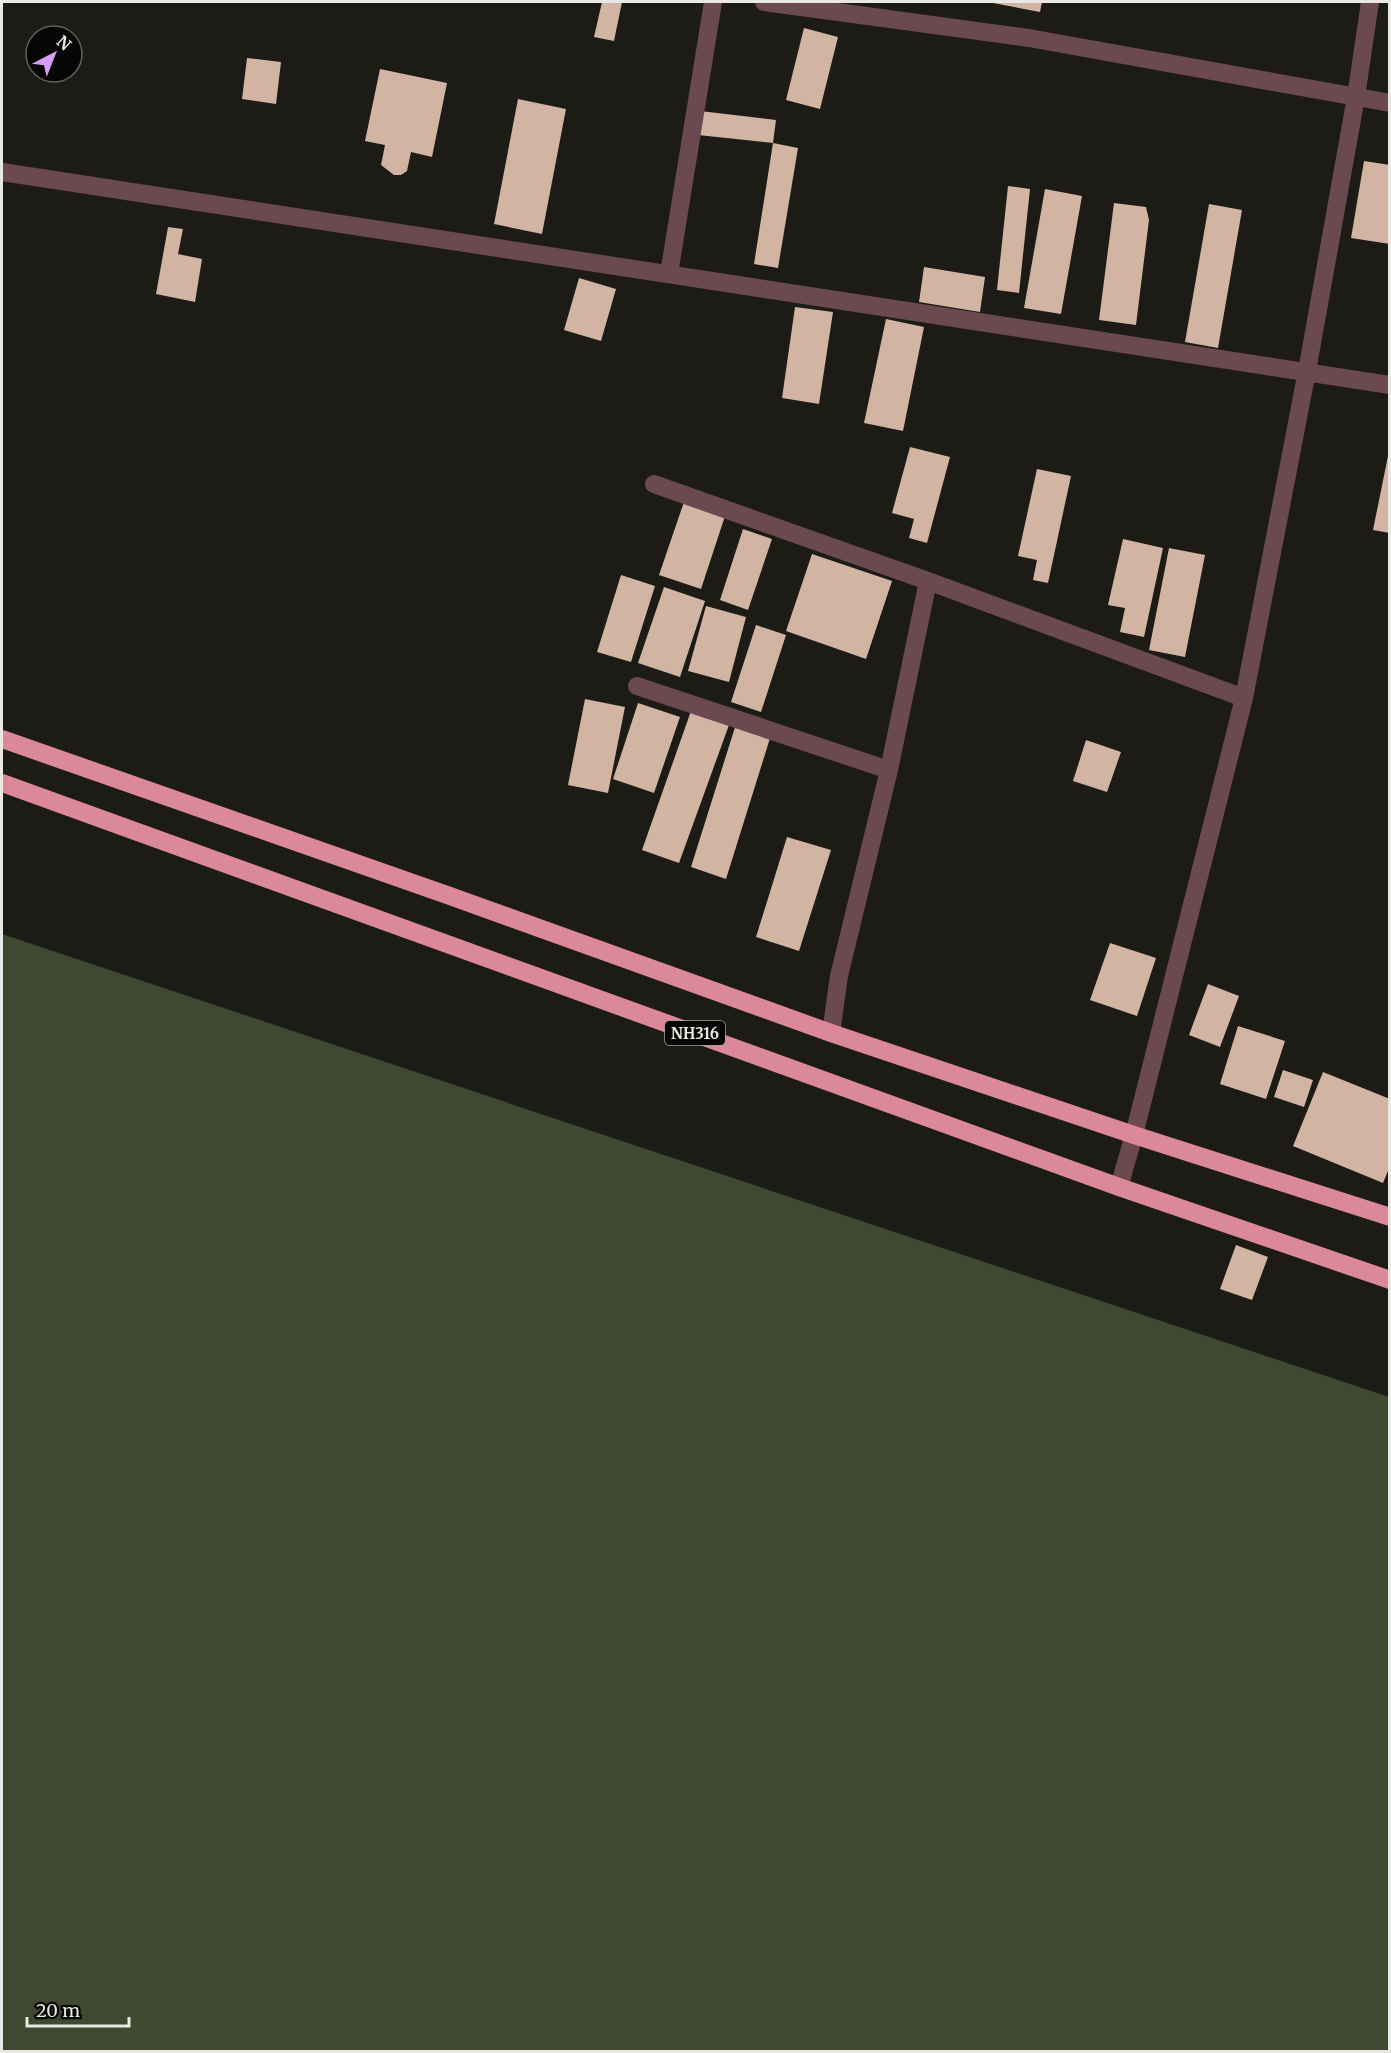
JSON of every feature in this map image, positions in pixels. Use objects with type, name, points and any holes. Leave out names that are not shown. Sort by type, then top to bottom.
[{"type":"highway","name":"NH316","points":[[2,739],[831,1033],[1134,1135],[1389,1217]]},
{"type":"highway","name":"NH316","points":[[2,783],[1119,1187],[1389,1280]]},
{"type":"street","points":[[669,274],[713,2]]},
{"type":"street","points":[[764,2],[1029,38],[1389,103]]},
{"type":"street","points":[[1119,1187],[1244,698],[1307,371],[1356,97],[1370,2]]},
{"type":"street","points":[[2,172],[1389,385]]},
{"type":"street","points":[[654,483],[928,580],[1244,698]]},
{"type":"street","points":[[831,1033],[839,976],[889,770],[928,580]]},
{"type":"street","points":[[637,686],[889,770]]},
{"type":"green space","points":[[2,934],[1389,1397],[1389,2051],[2,2051]]},
{"type":"building","points":[[602,2],[622,2],[614,41],[594,37]]},
{"type":"building","points":[[988,2],[1042,2],[1040,12]]},
{"type":"building","points":[[804,28],[838,37],[820,109],[786,100]]},
{"type":"building","points":[[247,58],[281,62],[276,104],[242,99]]},
{"type":"building","points":[[380,69],[447,83],[432,157],[411,152],[407,171],[401,175],[394,175],[381,165],[385,145],[365,141]]},
{"type":"building","points":[[518,99],[566,109],[542,234],[494,224]]},
{"type":"building","points":[[700,111],[776,120],[773,143],[698,135]]},
{"type":"building","points":[[773,143],[798,148],[778,268],[754,264]]},
{"type":"building","points":[[1364,161],[1390,165],[1390,244],[1351,238]]},
{"type":"building","points":[[1008,186],[1030,189],[1019,293],[997,290]]},
{"type":"building","points":[[1045,189],[1082,196],[1061,314],[1024,308]]},
{"type":"building","points":[[1114,203],[1146,207],[1149,220],[1136,325],[1099,320]]},
{"type":"building","points":[[1209,204],[1242,210],[1218,348],[1185,342]]},
{"type":"building","points":[[168,227],[183,229],[178,254],[202,259],[195,302],[156,294]]},
{"type":"building","points":[[924,267],[985,277],[980,312],[919,302]]},
{"type":"building","points":[[579,278],[616,289],[601,341],[564,330]]},
{"type":"building","points":[[795,307],[833,312],[819,404],[782,398]]},
{"type":"building","points":[[886,319],[924,327],[903,431],[864,423]]},
{"type":"building","points":[[910,447],[950,457],[927,543],[909,538],[914,519],[892,513]]},
{"type":"building","points":[[1388,456],[1390,456],[1390,533],[1373,530]]},
{"type":"building","points":[[1037,469],[1071,476],[1048,583],[1033,580],[1037,560],[1018,556]]},
{"type":"building","points":[[685,499],[726,513],[701,589],[659,575]]},
{"type":"building","points":[[743,529],[772,539],[748,610],[720,600]]},
{"type":"building","points":[[1123,539],[1163,548],[1144,637],[1120,632],[1125,608],[1108,605]]},
{"type":"building","points":[[1169,548],[1205,555],[1185,657],[1149,650]]},
{"type":"building","points":[[812,554],[892,581],[866,659],[786,631]]},
{"type":"building","points":[[621,575],[655,586],[631,662],[597,652]]},
{"type":"building","points":[[664,587],[705,601],[680,677],[638,663]]},
{"type":"building","points":[[706,606],[746,617],[729,682],[688,671]]},
{"type":"building","points":[[756,625],[786,635],[761,712],[731,702]]},
{"type":"building","points":[[585,699],[625,707],[608,793],[568,785]]},
{"type":"building","points":[[638,703],[680,717],[654,793],[613,779]]},
{"type":"building","points":[[691,711],[729,725],[679,863],[642,850]]},
{"type":"building","points":[[736,724],[771,735],[726,879],[691,867]]},
{"type":"building","points":[[1086,740],[1121,752],[1107,792],[1073,781]]},
{"type":"building","points":[[787,837],[831,850],[799,951],[756,937]]},
{"type":"building","points":[[1110,943],[1156,958],[1137,1016],[1090,1000]]},
{"type":"building","points":[[1208,984],[1239,996],[1220,1047],[1189,1035]]},
{"type":"building","points":[[1238,1026],[1285,1041],[1266,1099],[1220,1084]]},
{"type":"building","points":[[1283,1070],[1313,1080],[1304,1107],[1274,1097]]},
{"type":"building","points":[[1323,1072],[1390,1099],[1390,1166],[1383,1183],[1293,1146]]},
{"type":"building","points":[[1236,1245],[1268,1257],[1252,1300],[1220,1289]]}]
